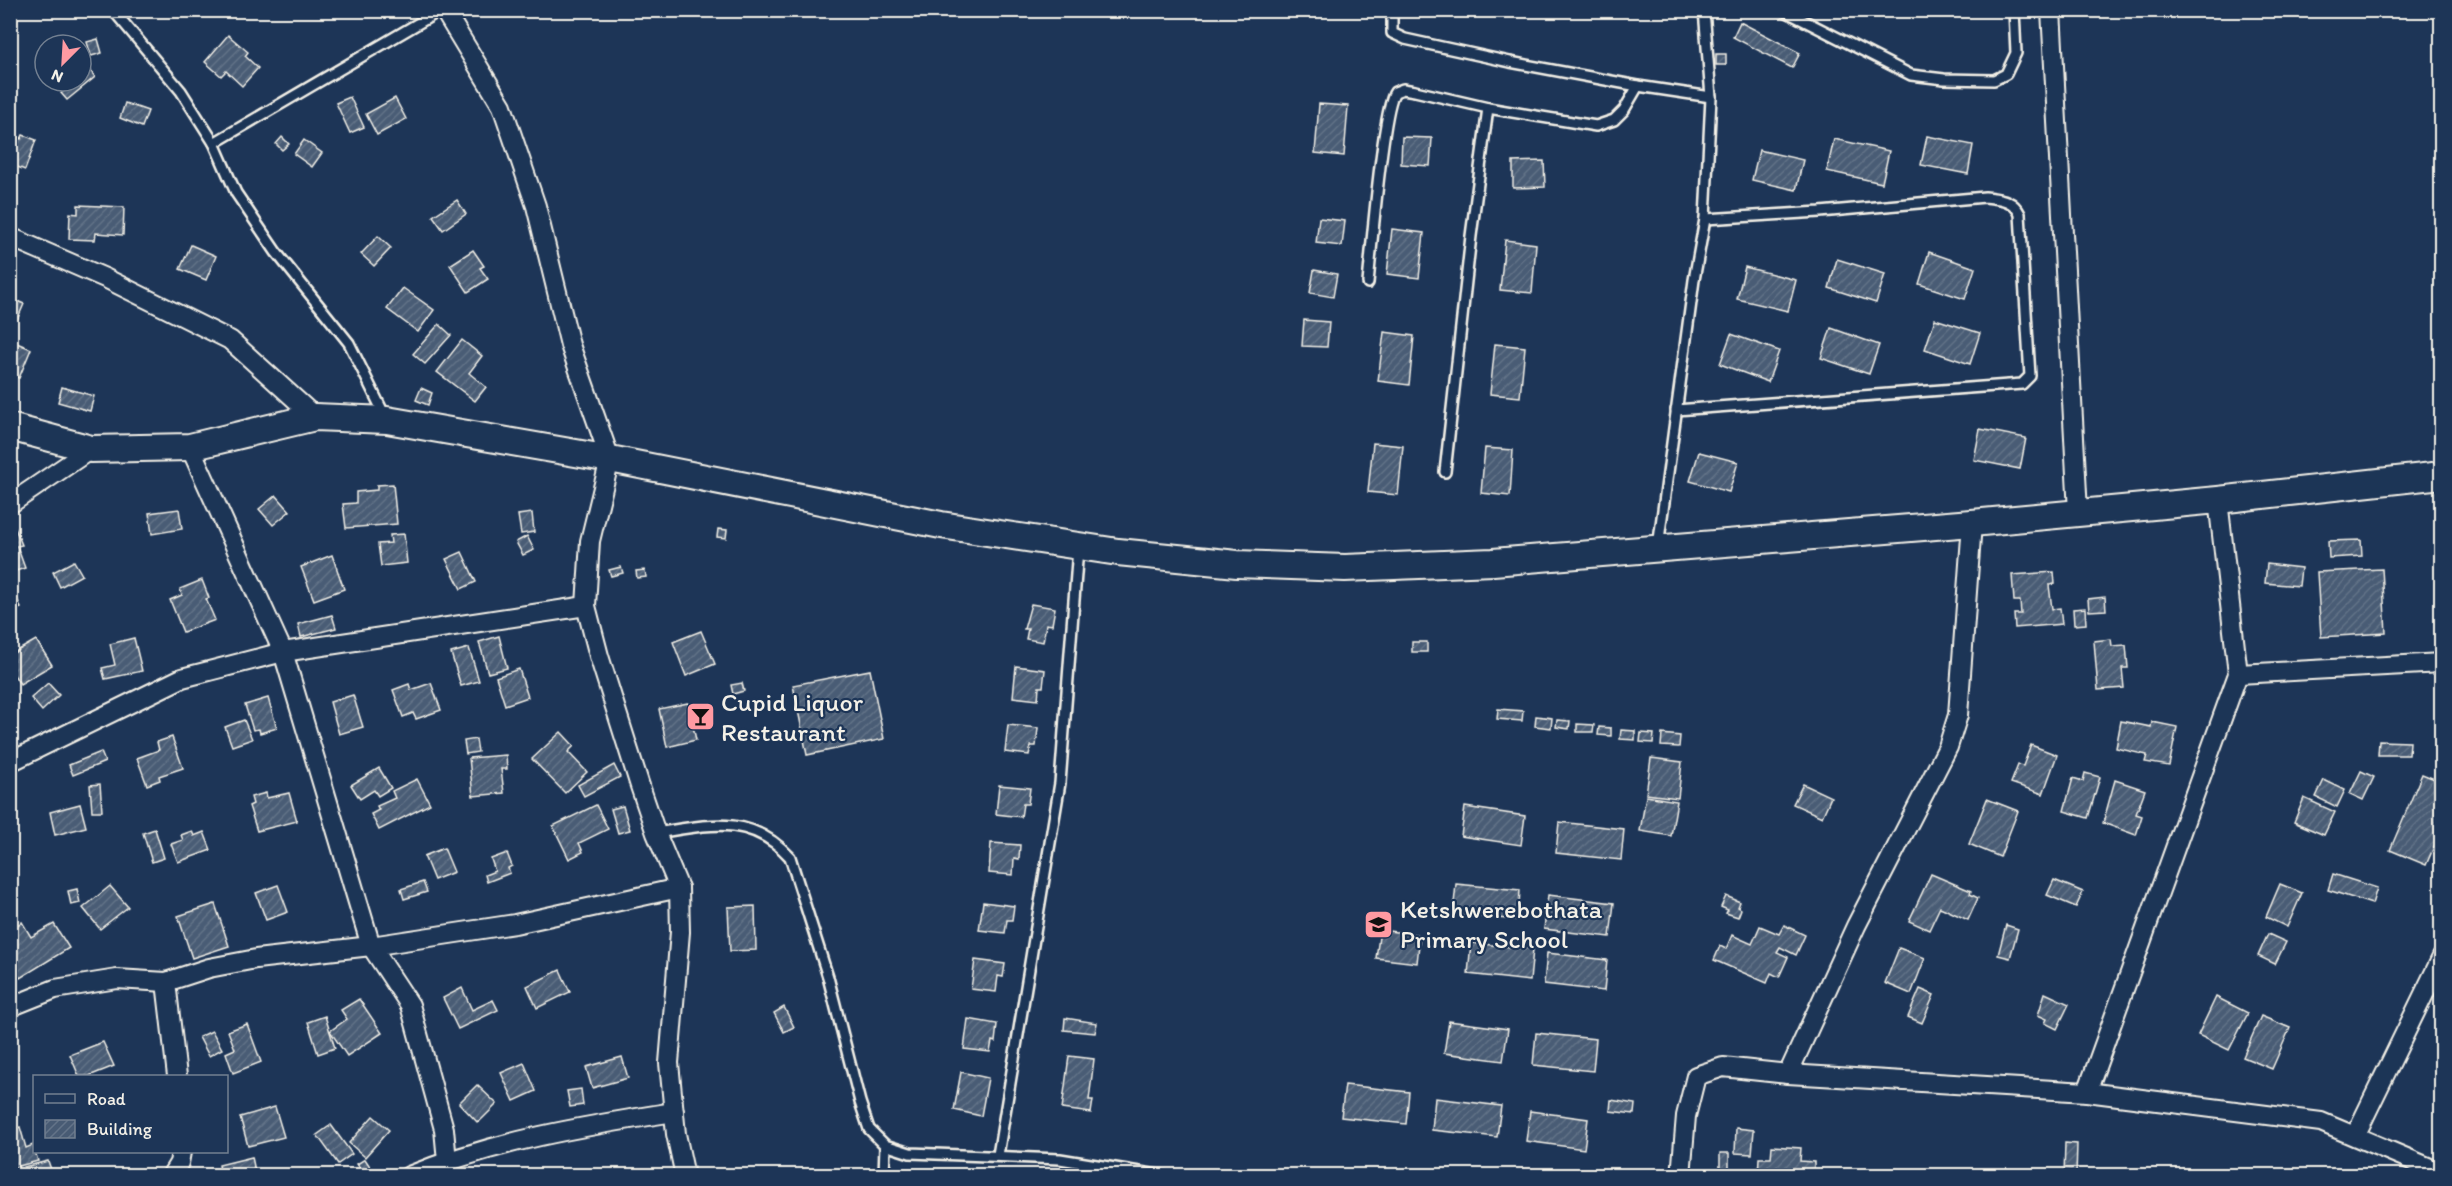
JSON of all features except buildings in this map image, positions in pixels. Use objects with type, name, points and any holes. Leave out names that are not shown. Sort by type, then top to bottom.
[{"type":"street","points":[[443,10],[502,106],[536,206],[570,345],[610,459],[590,541],[586,606],[599,656],[656,833],[679,888],[680,932],[669,1063],[674,1112],[685,1176]]},
{"type":"street","points":[[2051,10],[2078,512]]},
{"type":"street","points":[[10,237],[105,278],[230,340],[315,417]]},
{"type":"street","points":[[10,427],[91,449],[190,447],[315,417],[387,420],[610,459],[942,525],[1118,552],[1237,564],[1345,568],[1493,562],[1972,524],[2078,512],[2218,501],[2442,475]]},
{"type":"street","points":[[190,447],[283,652],[371,946],[410,1005],[444,1129],[447,1161]]},
{"type":"street","points":[[10,504],[91,449]]},
{"type":"street","points":[[2087,1092],[2238,674],[2218,501]]},
{"type":"street","points":[[1788,1074],[1856,926],[1948,747],[1958,715],[1972,524]]},
{"type":"street","points":[[10,762],[182,678],[283,652],[586,606]]},
{"type":"street","points":[[2238,674],[2442,663]]},
{"type":"street","points":[[10,1007],[55,989],[117,979],[165,982],[209,968],[256,959],[371,946],[515,924],[679,888]]},
{"type":"street","points":[[2355,1136],[2442,957]]},
{"type":"street","points":[[165,982],[177,1075]]},
{"type":"street","points":[[1681,1176],[1686,1116],[1696,1076],[1723,1067],[1788,1074],[2087,1092],[2321,1122],[2442,1173]]},
{"type":"street","points":[[409,1176],[447,1161],[572,1128],[674,1112]]},
{"type":"street","points":[[171,1176],[179,1163],[181,1153]]},
{"type":"lane","points":[[113,10],[181,91],[214,143],[236,194],[276,252],[349,343],[387,420]]},
{"type":"lane","points":[[214,143],[443,10]]},
{"type":"lane","points":[[1392,10],[1392,33],[1405,39],[1510,62],[1710,97]]},
{"type":"lane","points":[[1658,548],[1694,280],[1706,219],[1710,97],[1704,10]]},
{"type":"lane","points":[[1784,10],[1911,75],[1944,79],[1994,80],[2006,74],[2016,53],[2014,10]]},
{"type":"lane","points":[[1368,283],[1384,137],[1392,96],[1403,89],[1488,108],[1596,126],[1614,120],[1624,110],[1638,86]]},
{"type":"lane","points":[[1445,472],[1471,236],[1488,108]]},
{"type":"lane","points":[[1676,410],[2022,384],[2030,376],[2020,214],[2016,205],[2008,201],[1985,197],[1820,212],[1706,219]]},
{"type":"lane","points":[[998,1155],[1060,783],[1079,545]]},
{"type":"lane","points":[[656,833],[715,824],[740,826],[761,833],[777,843],[790,857],[828,977],[860,1102],[869,1129],[885,1145],[910,1153],[1060,1159],[1164,1176]]},
{"type":"lane","points":[[884,1176],[885,1145]]},
{"type":"place","name":"Cupid Liquor Restaurant","points":[[700,717]]},
{"type":"place","name":"Ketshwerebothata Primary School","points":[[1379,924]]}]
